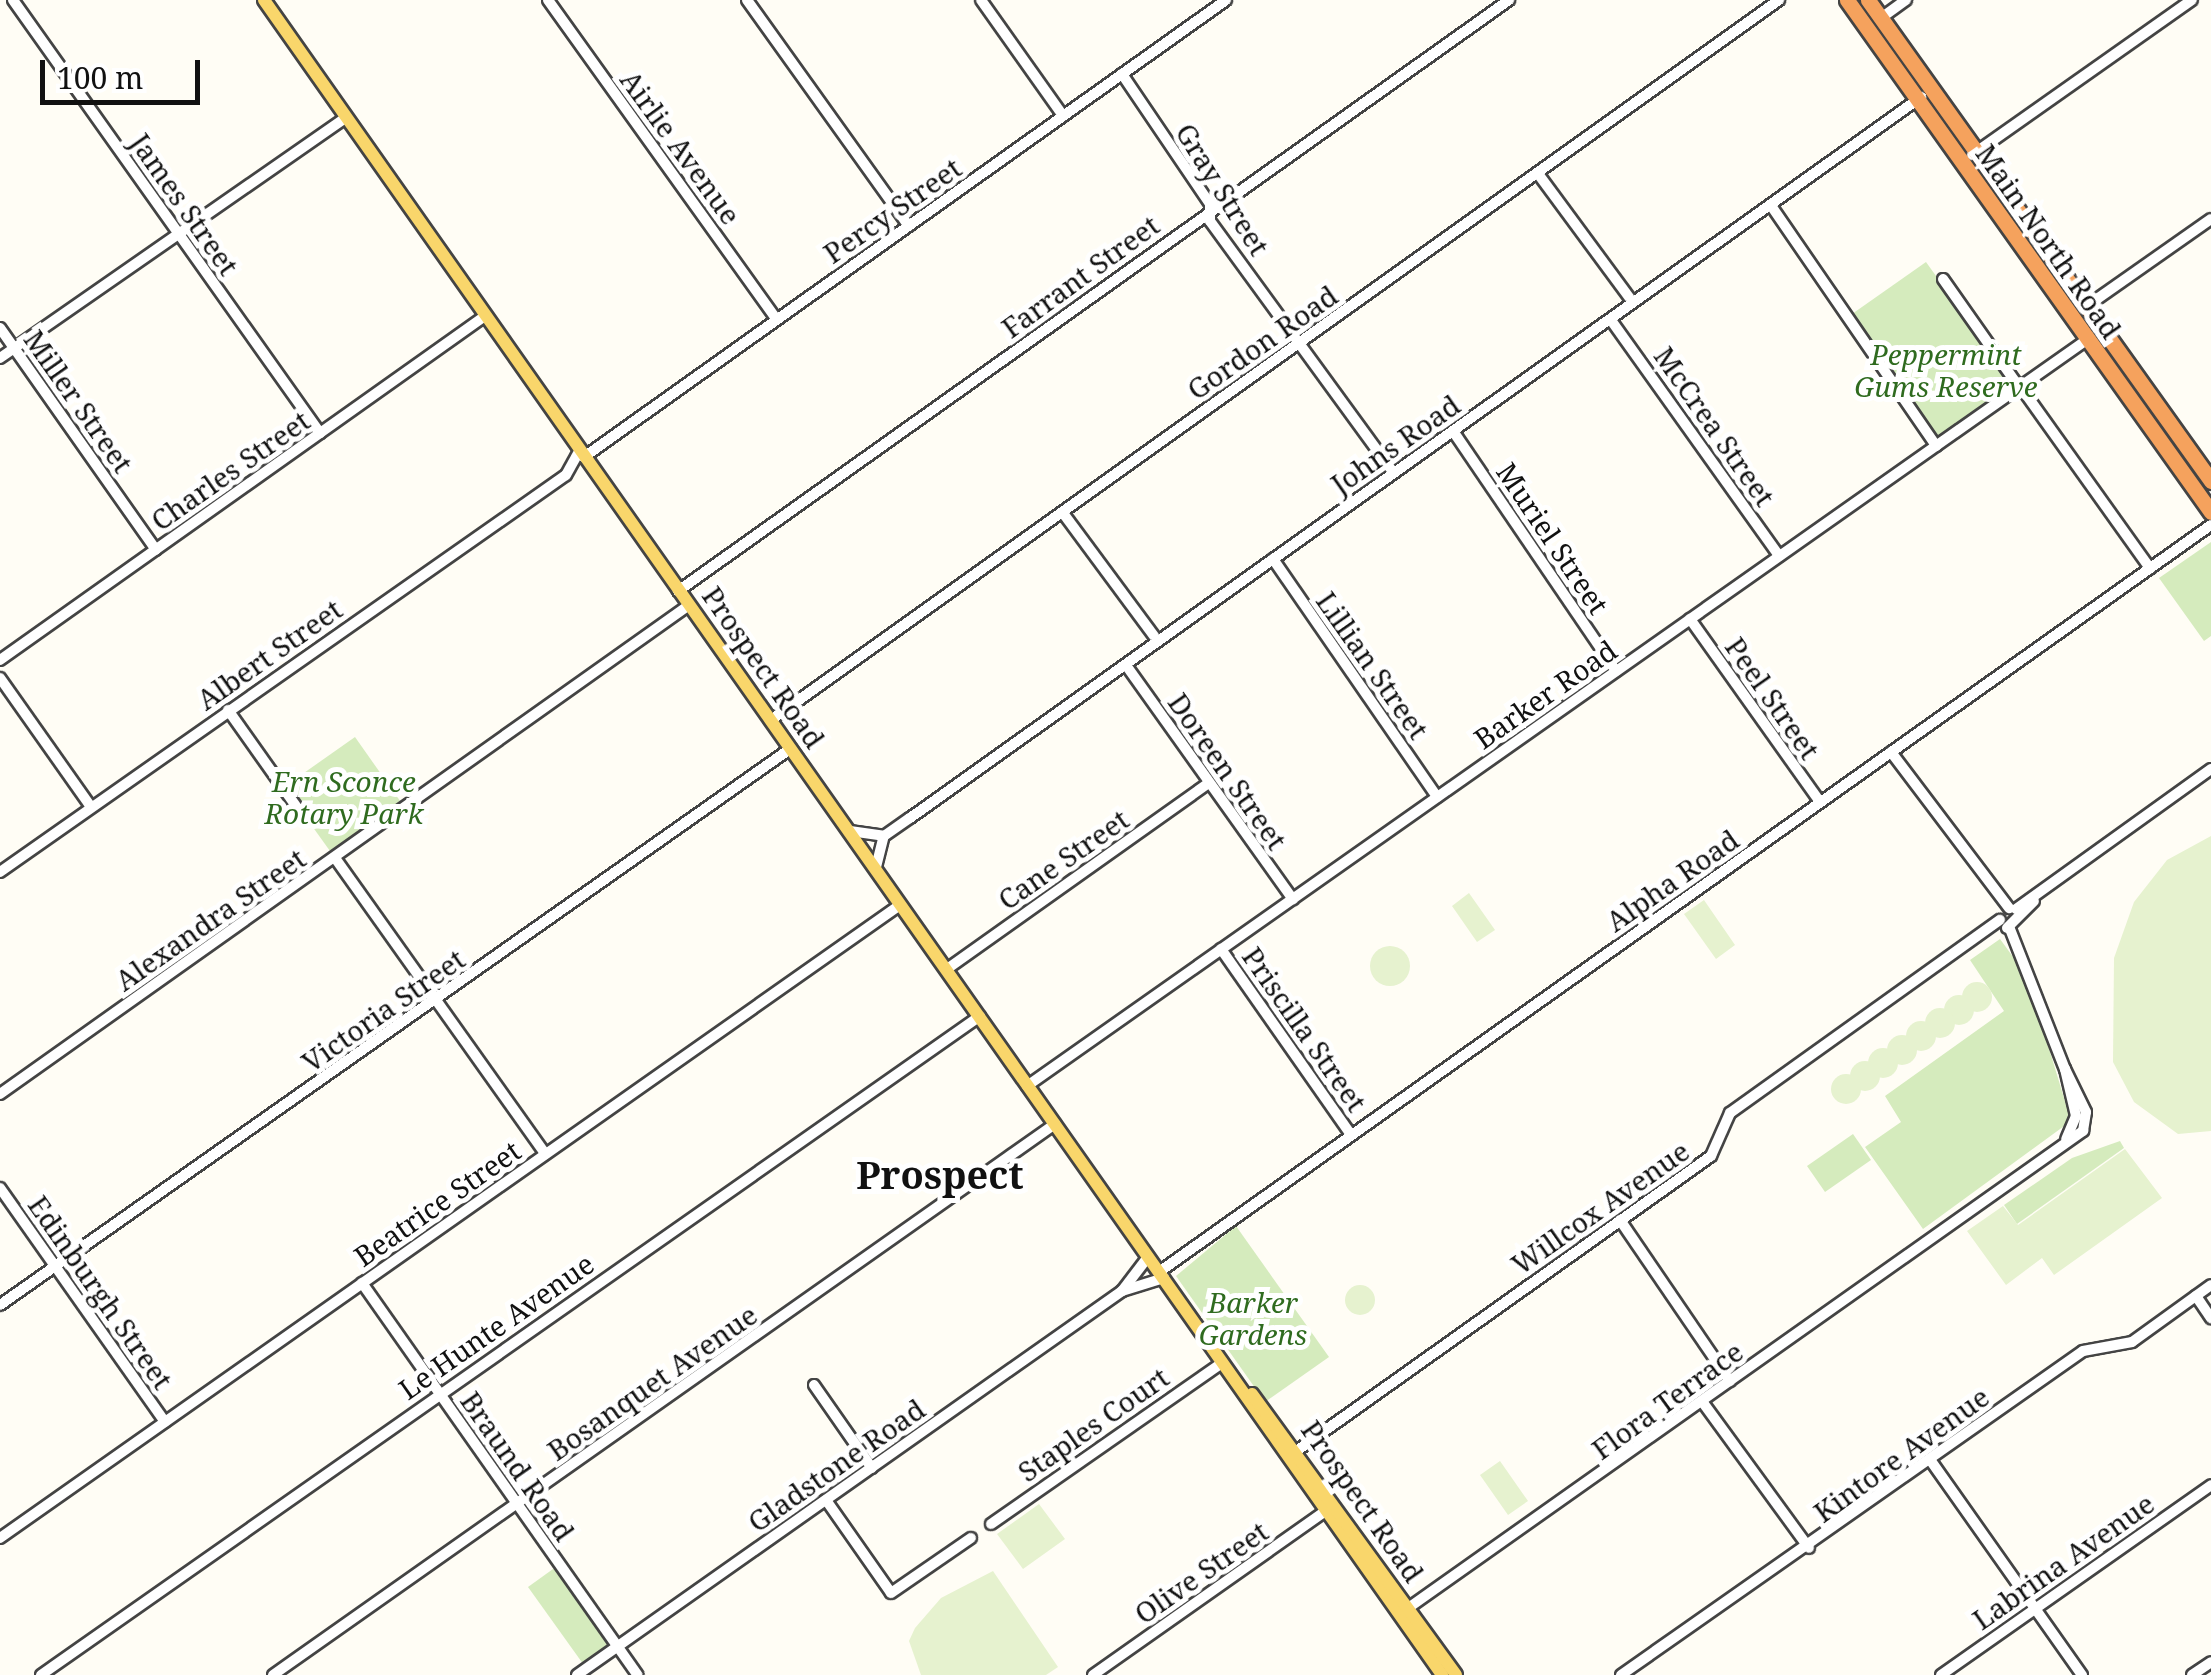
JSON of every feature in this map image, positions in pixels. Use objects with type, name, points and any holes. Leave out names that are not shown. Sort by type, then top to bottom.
[{"type":"highway","name":"Main North Road","points":[[1847,0],[1918,99],[1970,157],[2087,306],[2211,481]]},
{"type":"highway","name":"Main North Road","points":[[1868,0],[1932,90],[1970,157],[2088,338],[2211,512]]},
{"type":"main road","name":"Prospect Road","points":[[264,0],[1222,1363],[1403,1611],[1442,1675]]},
{"type":"main road","name":"Prospect Road","points":[[1403,1611],[1456,1675]]},
{"type":"street","name":"James Street","points":[[13,0],[320,433]]},
{"type":"street","name":"Airlie Avenue","points":[[548,0],[777,320]]},
{"type":"street","points":[[747,0],[908,226]]},
{"type":"street","points":[[981,0],[1064,116]]},
{"type":"street","name":"Percy Street","points":[[582,454],[1226,0]]},
{"type":"street","name":"Farrant Street","points":[[678,590],[1509,0]]},
{"type":"street","name":"Gordon Road","points":[[770,720],[1780,0]]},
{"type":"street","points":[[1881,18],[1906,0]]},
{"type":"street","points":[[1970,157],[2192,0]]},
{"type":"street","name":"Gray Street","points":[[1122,74],[1298,342],[1393,472]]},
{"type":"street","name":"Johns Road","points":[[884,836],[1128,668],[1154,636],[1613,323],[1629,297],[1772,208],[1932,90]]},
{"type":"street","points":[[0,358],[347,117]]},
{"type":"street","points":[[1539,175],[1629,297]]},
{"type":"street","points":[[1772,208],[1936,446]]},
{"type":"street","points":[[2087,306],[2211,219]]},
{"type":"street","points":[[1943,279],[2150,568]]},
{"type":"street","name":"Charles Street","points":[[0,660],[486,316]]},
{"type":"street","name":"McCrea Street","points":[[1613,323],[1778,556]]},
{"type":"street","name":"Miller Street","points":[[0,328],[156,550]]},
{"type":"street","name":"Barker Road","points":[[1027,1086],[2088,338]]},
{"type":"street","name":"Muriel Street","points":[[1453,430],[1616,671]]},
{"type":"street","name":"Albert Street","points":[[0,872],[566,475],[582,454]]},
{"type":"street","name":"Albert Street","points":[[566,475],[593,470]]},
{"type":"street","points":[[1063,513],[1154,636]]},
{"type":"street","name":"Alpha Road","points":[[1162,1275],[1352,1135],[2211,525]]},
{"type":"street","name":"Lillian Street","points":[[1272,558],[1437,797]]},
{"type":"street","name":"Alexandra Street","points":[[0,1094],[689,605]]},
{"type":"street","name":"Peel Street","points":[[1690,619],[1820,802]]},
{"type":"street","name":"Doreen Street","points":[[1128,668],[1206,785],[1293,899]]},
{"type":"street","points":[[0,678],[91,807]]},
{"type":"street","points":[[228,710],[296,806]]},
{"type":"street","name":"Victoria Street","points":[[0,1306],[790,749]]},
{"type":"street","points":[[1891,752],[2011,918]]},
{"type":"street","name":"Willcox Avenue","points":[[1292,1454],[1711,1156],[1730,1113],[2011,918],[2211,769]]},
{"type":"street","name":"Cane Street","points":[[947,970],[1206,785]]},
{"type":"street","points":[[850,831],[884,836],[876,867]]},
{"type":"street","points":[[334,858],[546,1154]]},
{"type":"street","name":"Beatrice Street","points":[[0,1538],[900,905]]},
{"type":"street","name":"Flora Terrace","points":[[1403,1611],[1704,1404],[1730,1381],[2062,1143],[2076,1116],[2065,1069],[2011,918]]},
{"type":"street","name":"Priscilla Street","points":[[1221,949],[1352,1135]]},
{"type":"street","name":"Le Hunte Avenue","points":[[40,1675],[980,1016]]},
{"type":"street","name":"Bosanquet Avenue","points":[[273,1675],[1055,1124]]},
{"type":"street","name":"Edinburgh Street","points":[[0,1188],[165,1422]]},
{"type":"street","points":[[1620,1220],[1730,1381]]},
{"type":"street","name":"Gladstone Road","points":[[1122,1292],[1148,1256]]},
{"type":"street","name":"Gladstone Road","points":[[576,1675],[1122,1292],[1162,1275]]},
{"type":"street","name":"Braund Road","points":[[362,1283],[637,1675]]},
{"type":"street","name":"Kintore Avenue","points":[[1622,1675],[1809,1548],[2083,1351],[2132,1342],[2211,1284]]},
{"type":"street","points":[[2196,1296],[2211,1318]]},
{"type":"street","name":"Staples Court","points":[[991,1524],[1222,1363]]},
{"type":"street","points":[[814,1385],[872,1468]]},
{"type":"street","points":[[1704,1404],[1809,1548]]},
{"type":"street","points":[[1931,1461],[2082,1675]]},
{"type":"street","name":"Labrina Avenue","points":[[1941,1675],[2211,1485]]},
{"type":"street","points":[[826,1500],[891,1593],[970,1538]]},
{"type":"street","name":"Olive Street","points":[[1093,1675],[1330,1508]]},
{"type":"street","points":[[2192,1675],[2211,1662]]},
{"type":"green space","name":"Peppermint Gums Reserve","points":[[1926,262],[2015,386],[1938,442],[1852,314]]},
{"type":"green space","points":[[2211,542],[2211,636],[2204,641],[2159,578]]},
{"type":"green space","name":"Ern Sconce Rotary Park","points":[[355,737],[405,808],[335,858],[284,787]]},
{"type":"green space","points":[[2211,836],[2211,1131],[2178,1134],[2134,1102],[2113,1062],[2114,958],[2134,902],[2167,860]]},
{"type":"green space","points":[[1469,893],[1495,930],[1477,942],[1452,906]]},
{"type":"green space","points":[[1704,900],[1735,945],[1716,959],[1684,914]]},
{"type":"green space","points":[[2000,939],[2027,976],[2071,1121],[1923,1229],[1865,1147],[1901,1122],[1885,1096],[2004,1011],[1970,960]]},
{"type":"green space","points":[[1390,946],[1404,952],[1410,966],[1404,980],[1390,986],[1376,980],[1370,966],[1376,952]]},
{"type":"green space","points":[[1977,982],[1988,986],[1992,997],[1988,1008],[1977,1012],[1966,1008],[1962,997],[1966,986]]},
{"type":"green space","points":[[1959,995],[1970,999],[1974,1010],[1970,1021],[1959,1025],[1948,1021],[1944,1010],[1948,999]]},
{"type":"green space","points":[[1940,1008],[1954,1017],[1955,1023],[1946,1037],[1940,1038],[1926,1029],[1925,1023],[1934,1009]]},
{"type":"green space","points":[[1921,1021],[1932,1025],[1936,1036],[1932,1047],[1921,1051],[1910,1047],[1906,1036],[1910,1025]]},
{"type":"green space","points":[[1902,1035],[1913,1039],[1917,1050],[1913,1061],[1902,1065],[1891,1061],[1887,1050],[1891,1039]]},
{"type":"green space","points":[[1883,1048],[1894,1052],[1898,1063],[1894,1074],[1883,1078],[1872,1074],[1868,1063],[1872,1052]]},
{"type":"green space","points":[[1865,1061],[1879,1070],[1880,1076],[1871,1090],[1865,1091],[1851,1082],[1850,1076],[1859,1062]]},
{"type":"green space","points":[[1846,1074],[1857,1078],[1861,1089],[1857,1100],[1846,1104],[1835,1100],[1831,1089],[1835,1078]]},
{"type":"green space","points":[[1853,1134],[1871,1160],[1825,1192],[1807,1166]]},
{"type":"green space","points":[[2120,1141],[2124,1148],[2017,1224],[2004,1205],[2072,1158]]},
{"type":"green space","points":[[2125,1149],[2162,1198],[2054,1275],[2042,1258],[2006,1285],[1967,1231],[2003,1206],[2018,1225]]},
{"type":"green space","name":"Barker Gardens","points":[[1236,1226],[1329,1357],[1265,1402],[1176,1276]]},
{"type":"green space","points":[[1360,1285],[1374,1294],[1375,1300],[1366,1314],[1360,1315],[1346,1306],[1345,1300],[1354,1286]]},
{"type":"green space","points":[[1500,1461],[1528,1501],[1508,1515],[1480,1475]]},
{"type":"green space","points":[[1039,1504],[1065,1539],[1023,1569],[997,1534]]},
{"type":"green space","points":[[560,1564],[617,1647],[586,1668],[528,1587]]},
{"type":"green space","points":[[993,1571],[1058,1667],[1046,1675],[921,1675],[909,1641],[915,1628],[941,1598]]},
{"type":"district","name":"Prospect","points":[[940,1175]]}]
